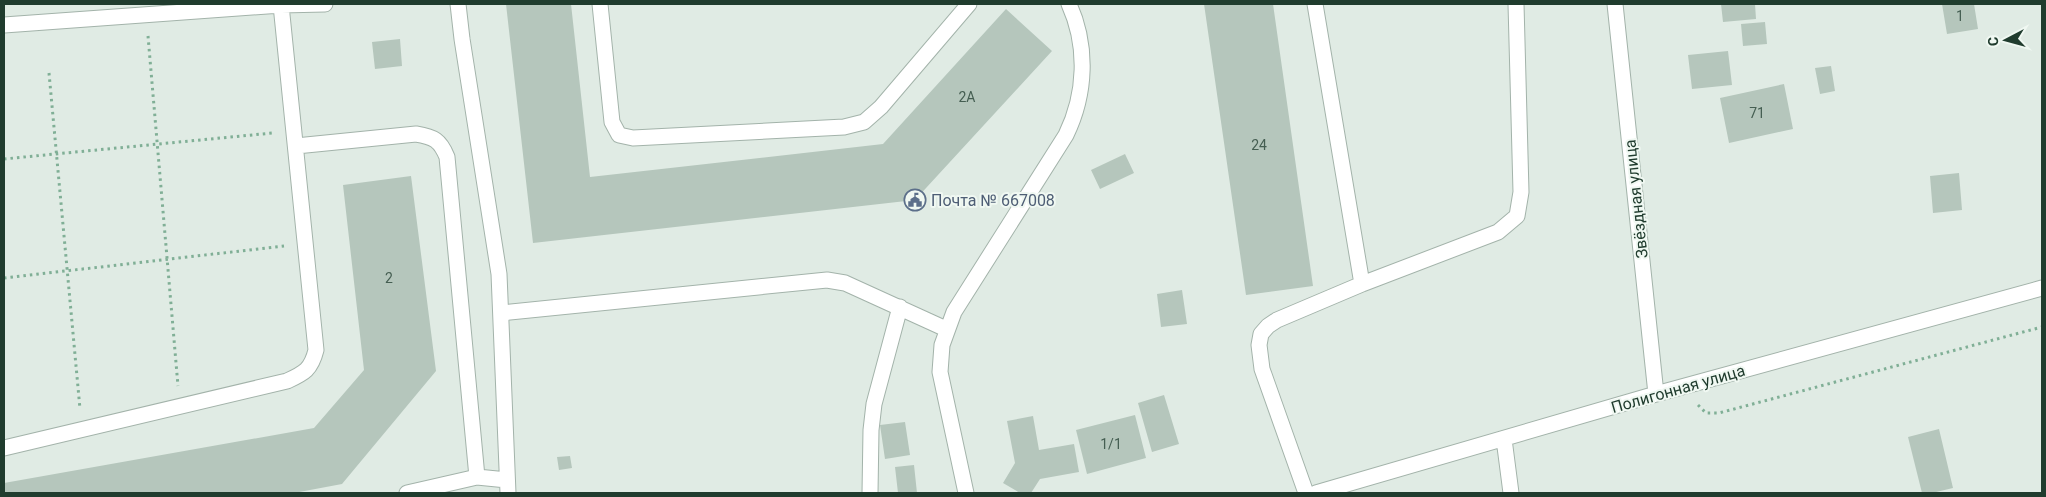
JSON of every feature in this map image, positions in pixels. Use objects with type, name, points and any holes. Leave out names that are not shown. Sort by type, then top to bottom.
[{"type":"street","points":[[4,25],[136,11],[325,4]]},
{"type":"street","points":[[407,493],[477,477],[508,487],[499,274],[458,4]]},
{"type":"street","points":[[600,4],[612,122],[619,135],[633,138],[844,127],[864,122],[881,107],[969,4]]},
{"type":"street","points":[[966,493],[940,372],[940,358],[946,329],[969,287],[1066,135],[1073,120],[1081,94],[1082,68],[1078,31],[1069,4]]},
{"type":"street","points":[[1315,4],[1362,284]]},
{"type":"street","points":[[1306,493],[1262,368],[1258,345],[1261,334],[1277,320],[1362,284],[1498,232],[1517,216],[1521,192],[1516,4]]},
{"type":"street","name":"Звёздная улица","points":[[1615,4],[1656,394]]},
{"type":"street","points":[[4,448],[286,381],[304,374],[312,364],[316,350],[281,5]]},
{"type":"street","points":[[296,146],[416,134],[429,136],[441,144],[446,157],[477,477]]},
{"type":"street","points":[[501,313],[827,280],[845,283],[946,329]]},
{"type":"street","name":"Полигонная улица","points":[[1316,493],[1656,394],[2042,288]]},
{"type":"street","points":[[870,493],[871,430],[874,404],[900,307]]},
{"type":"street","points":[[1504,439],[1511,493]]},
{"type":"path","points":[[136,11],[157,144],[180,406]]},
{"type":"path","points":[[49,73],[82,430]]},
{"type":"path","points":[[4,159],[294,131]]},
{"type":"path","points":[[4,278],[306,244]]},
{"type":"path","points":[[1691,385],[1696,403],[1706,413],[1713,414],[2042,327]]},
{"type":"building","points":[[506,4],[571,4],[590,177],[883,144],[1006,9],[1052,51],[915,200],[533,243]]},
{"type":"building","points":[[1204,4],[1273,4],[1313,286],[1246,295]]},
{"type":"building","points":[[1721,4],[1755,4],[1756,19],[1723,22]]},
{"type":"building","points":[[1942,4],[1974,4],[1978,29],[1947,34]]},
{"type":"building","points":[[1765,22],[1767,44],[1743,46],[1741,24]]},
{"type":"building","points":[[400,39],[402,66],[375,69],[372,42]]},
{"type":"building","points":[[1728,51],[1732,85],[1692,89],[1688,55]]},
{"type":"building","points":[[1831,66],[1835,91],[1820,94],[1815,68]]},
{"type":"building","points":[[1784,84],[1793,129],[1729,143],[1720,98]]},
{"type":"building","points":[[1125,154],[1134,173],[1100,189],[1091,170]]},
{"type":"building","points":[[1959,173],[1962,210],[1933,213],[1930,176]]},
{"type":"building","points":[[411,176],[436,371],[342,484],[294,493],[4,493],[4,483],[314,428],[364,370],[343,185]]},
{"type":"building","points":[[1182,290],[1187,324],[1161,327],[1157,294]]},
{"type":"building","points":[[1164,395],[1179,444],[1152,452],[1138,403]]},
{"type":"building","points":[[1135,415],[1146,458],[1087,474],[1076,430]]},
{"type":"building","points":[[1033,416],[1039,450],[1074,444],[1079,472],[1040,479],[1031,493],[1020,493],[1003,483],[1015,463],[1007,421]]},
{"type":"building","points":[[905,422],[910,455],[885,459],[880,425]]},
{"type":"building","points":[[1939,429],[1953,488],[1932,493],[1922,493],[1908,437]]},
{"type":"building","points":[[570,456],[572,468],[559,470],[557,457]]},
{"type":"building","points":[[914,465],[917,493],[898,493],[895,467]]},
{"type":"place","name":"Почта № 667008","points":[[915,200]]}]
